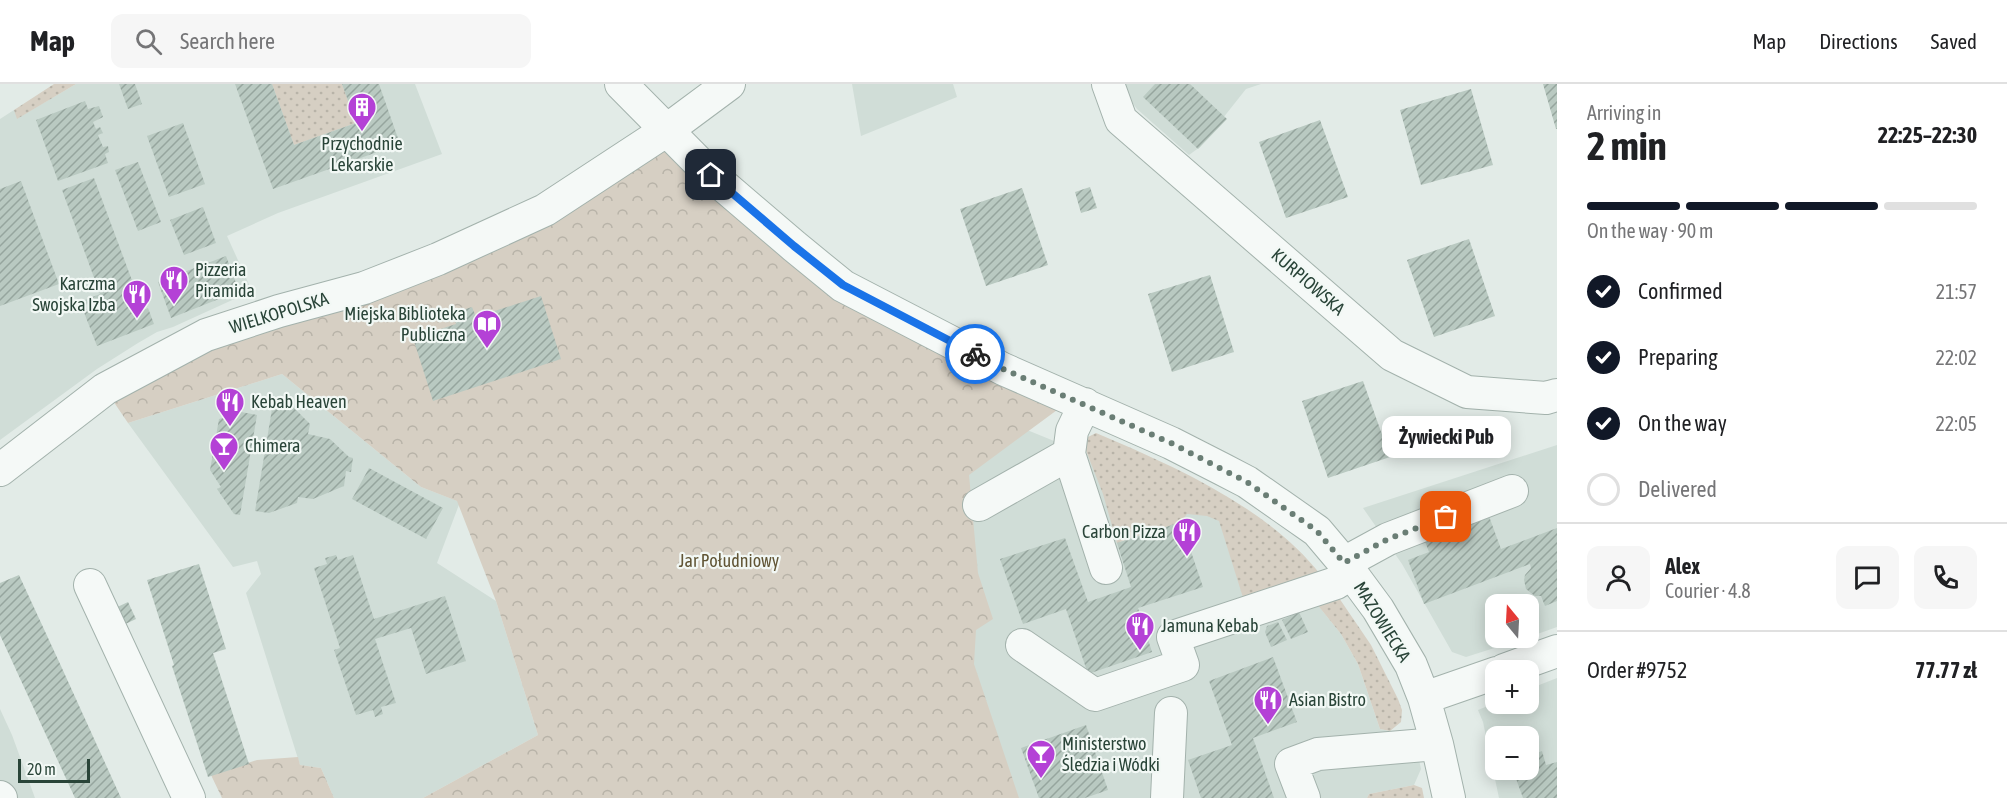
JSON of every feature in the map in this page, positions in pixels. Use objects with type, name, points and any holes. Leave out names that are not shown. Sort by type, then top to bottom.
[{"type":"street","name":"MAZOWIECKA","points":[[621,84],[711,175],[843,285],[1003,369],[1171,443],[1247,482],[1317,531],[1378,609],[1411,665],[1424,698],[1449,798]]},
{"type":"street","name":"WIELKOPOLSKA","points":[[0,470],[105,389],[206,335],[279,311],[364,288],[438,259],[545,210],[667,130],[729,84]]},
{"type":"street","name":"KURPIOWSKA","points":[[1108,84],[1121,120],[1392,355],[1467,392],[1546,398],[1557,395]]},
{"type":"street","points":[[1084,404],[1072,431],[1069,454],[1106,568]]},
{"type":"street","points":[[979,505],[1069,454]]},
{"type":"street","points":[[1022,645],[1095,694],[1183,665],[1173,637],[1336,583],[1348,568],[1388,539],[1512,491]]},
{"type":"street","points":[[90,585],[189,798]]},
{"type":"street","points":[[1532,660],[1557,651]]},
{"type":"street","points":[[1424,698],[1485,677]]},
{"type":"street","points":[[1167,798],[1171,713]]},
{"type":"street","points":[[1304,798],[1291,764],[1318,754],[1437,744]]},
{"type":"shaded area","points":[[76,84],[415,84],[442,154],[278,213],[227,236],[252,291],[157,332],[138,343],[97,369],[0,440],[0,119],[14,110],[18,118]]},
{"type":"shaded area","points":[[852,84],[953,84],[957,97],[861,136]]},
{"type":"shaded area","points":[[1122,84],[1261,84],[1246,89],[1200,147],[1189,155],[1137,109],[1124,92]]},
{"type":"shaded area","points":[[282,374],[421,487],[460,502],[437,563],[496,601],[538,735],[423,798],[334,798],[321,768],[300,765],[246,593],[261,574],[257,561],[233,567],[128,423]]},
{"type":"shaded area","points":[[1010,423],[1150,480],[1235,526],[1297,579],[1341,634],[1358,664],[1380,729],[1414,736],[1421,769],[1414,785],[1369,794],[1367,798],[1017,798],[958,642],[946,470]]},
{"type":"shaded area","points":[[1557,445],[1557,627],[1539,633],[1539,594],[1485,594],[1485,648],[1494,648],[1466,657],[1452,652],[1402,564],[1363,508]]},
{"type":"shaded area","points":[[1557,678],[1557,798],[1499,798],[1495,780],[1539,780],[1539,726],[1485,726],[1485,732],[1478,710],[1485,707],[1485,714],[1539,714],[1539,685]]},
{"type":"shaded area","points":[[0,709],[12,735],[35,798],[0,798]]},
{"type":"green space","points":[[54,84],[76,84],[17,119],[14,110]]},
{"type":"green space","points":[[272,84],[342,84],[356,123],[294,145]]},
{"type":"green space","name":"Jar Południowy","points":[[667,130],[794,246],[1072,399],[969,475],[978,573],[993,619],[976,630],[974,664],[1019,798],[423,798],[538,735],[496,601],[457,501],[421,487],[282,374],[128,423],[105,389],[364,288]]},
{"type":"green space","points":[[1096,433],[1187,474],[1246,509],[1274,528],[1320,574],[1245,604],[1219,521],[1207,516],[1187,514],[1181,522],[1117,543],[1103,494],[1085,448],[1088,437]]},
{"type":"green space","points":[[1337,595],[1371,645],[1398,699],[1402,710],[1401,722],[1390,731],[1380,729],[1358,664],[1341,634],[1316,603]]},
{"type":"green space","points":[[298,757],[300,765],[321,768],[334,798],[222,798],[211,775],[257,760]]},
{"type":"green space","points":[[1414,785],[1422,788],[1424,798],[1367,798],[1369,794]]},
{"type":"building","points":[[119,84],[135,84],[142,104],[128,109]]},
{"type":"building","name":"Przychodnie Lekarskie","points":[[235,84],[272,84],[294,145],[356,123],[342,84],[379,84],[400,144],[273,189]]},
{"type":"building","points":[[1155,84],[1190,84],[1227,119],[1198,149],[1143,97]]},
{"type":"building","points":[[1543,84],[1557,84],[1557,129],[1556,129]]},
{"type":"building","points":[[1471,89],[1493,165],[1421,185],[1400,110]]},
{"type":"building","points":[[85,101],[88,109],[99,106],[103,117],[93,122],[96,129],[100,127],[103,133],[98,135],[103,147],[108,146],[109,152],[105,154],[108,163],[58,181],[36,120]]},
{"type":"building","points":[[1320,120],[1348,197],[1286,218],[1259,142]]},
{"type":"building","points":[[183,123],[205,184],[169,197],[147,136]]},
{"type":"building","points":[[138,162],[161,222],[138,231],[115,170]]},
{"type":"building","points":[[94,178],[143,310],[148,308],[154,324],[97,346],[80,302],[100,294],[62,190]]},
{"type":"building","points":[[21,181],[59,284],[0,306],[0,189]]},
{"type":"building","points":[[1090,187],[1097,208],[1081,213],[1075,192]]},
{"type":"building","points":[[1022,188],[1048,265],[986,286],[960,209]]},
{"type":"building","points":[[203,207],[216,243],[184,255],[170,220]]},
{"type":"building","points":[[1469,239],[1495,316],[1434,337],[1407,260]]},
{"type":"building","points":[[226,256],[239,291],[171,318],[158,282]]},
{"type":"building","points":[[1210,275],[1234,352],[1172,372],[1148,294]]},
{"type":"building","name":"Miejska Biblioteka Publiczna","points":[[541,296],[561,359],[433,401],[413,338],[456,324],[453,313],[472,307],[476,317]]},
{"type":"building","points":[[1363,381],[1390,457],[1328,478],[1302,401]]},
{"type":"building","points":[[273,403],[292,406],[310,424],[308,434],[330,439],[353,458],[351,472],[346,471],[344,486],[313,499],[298,497],[297,503],[269,513],[255,511]]},
{"type":"building","points":[[241,412],[257,415],[240,515],[234,514],[217,489],[221,487],[210,470],[219,419]]},
{"type":"building","points":[[1447,424],[1462,430],[1455,447],[1440,440]]},
{"type":"building","points":[[369,468],[443,508],[426,539],[352,499]]},
{"type":"building","points":[[1486,508],[1501,549],[1557,528],[1557,601],[1545,606],[1539,594],[1532,594],[1526,589],[1524,580],[1531,568],[1530,564],[1424,604],[1408,560],[1429,552],[1421,531]]},
{"type":"building","points":[[1181,522],[1203,587],[1138,608],[1152,652],[1088,674],[1066,609],[1023,624],[1000,559],[1065,538],[1088,602],[1131,587],[1117,543]]},
{"type":"building","points":[[336,555],[338,560],[353,555],[374,619],[445,596],[466,661],[426,674],[411,628],[375,639],[396,703],[381,707],[383,714],[375,717],[373,710],[356,715],[334,650],[340,648],[314,568],[327,564],[325,558]]},
{"type":"building","points":[[199,564],[226,649],[213,653],[249,764],[208,777],[147,580]]},
{"type":"building","points":[[19,575],[121,798],[75,798],[0,635],[0,583]]},
{"type":"building","points":[[128,602],[136,619],[119,627],[111,610]]},
{"type":"building","points":[[1299,612],[1308,632],[1291,639],[1282,620]]},
{"type":"building","points":[[1278,622],[1287,640],[1271,647],[1265,632],[1267,626]]},
{"type":"building","points":[[1273,657],[1297,722],[1253,738],[1274,798],[1201,798],[1188,760],[1232,745],[1209,681]]},
{"type":"building","points":[[1086,725],[1108,790],[1085,798],[1039,798],[1021,748]]},
{"type":"building","points":[[1542,751],[1546,765],[1557,762],[1557,798],[1523,798],[1516,780],[1539,780],[1539,752]]},
{"type":"way so far","points":[[975,354],[1003,369],[1171,443],[1247,482],[1317,531],[1344,563],[1388,539],[1446,517]]},
{"type":"place","name":"Przychodnie Lekarskie","points":[[362,132]]},
{"type":"place","name":"Pizzeria Piramida","points":[[174,306]]},
{"type":"place","name":"Karczma Swojska Izba","points":[[137,320]]},
{"type":"place","name":"Miejska Biblioteka Publiczna","points":[[487,350]]},
{"type":"place","name":"Kebab Heaven","points":[[230,428]]},
{"type":"place","name":"Chimera","points":[[224,472]]},
{"type":"place","name":"Żywiecki Pub","points":[[1446,517]]},
{"type":"place","name":"Carbon Pizza","points":[[1187,558]]},
{"type":"place","name":"Jamuna Kebab","points":[[1140,652]]},
{"type":"place","name":"Asian Bistro","points":[[1268,726]]},
{"type":"place","name":"Ministerstwo Śledzia i Wódki","points":[[1041,780]]},
{"type":"route","points":[[711,175],[843,285],[975,354]]}]
